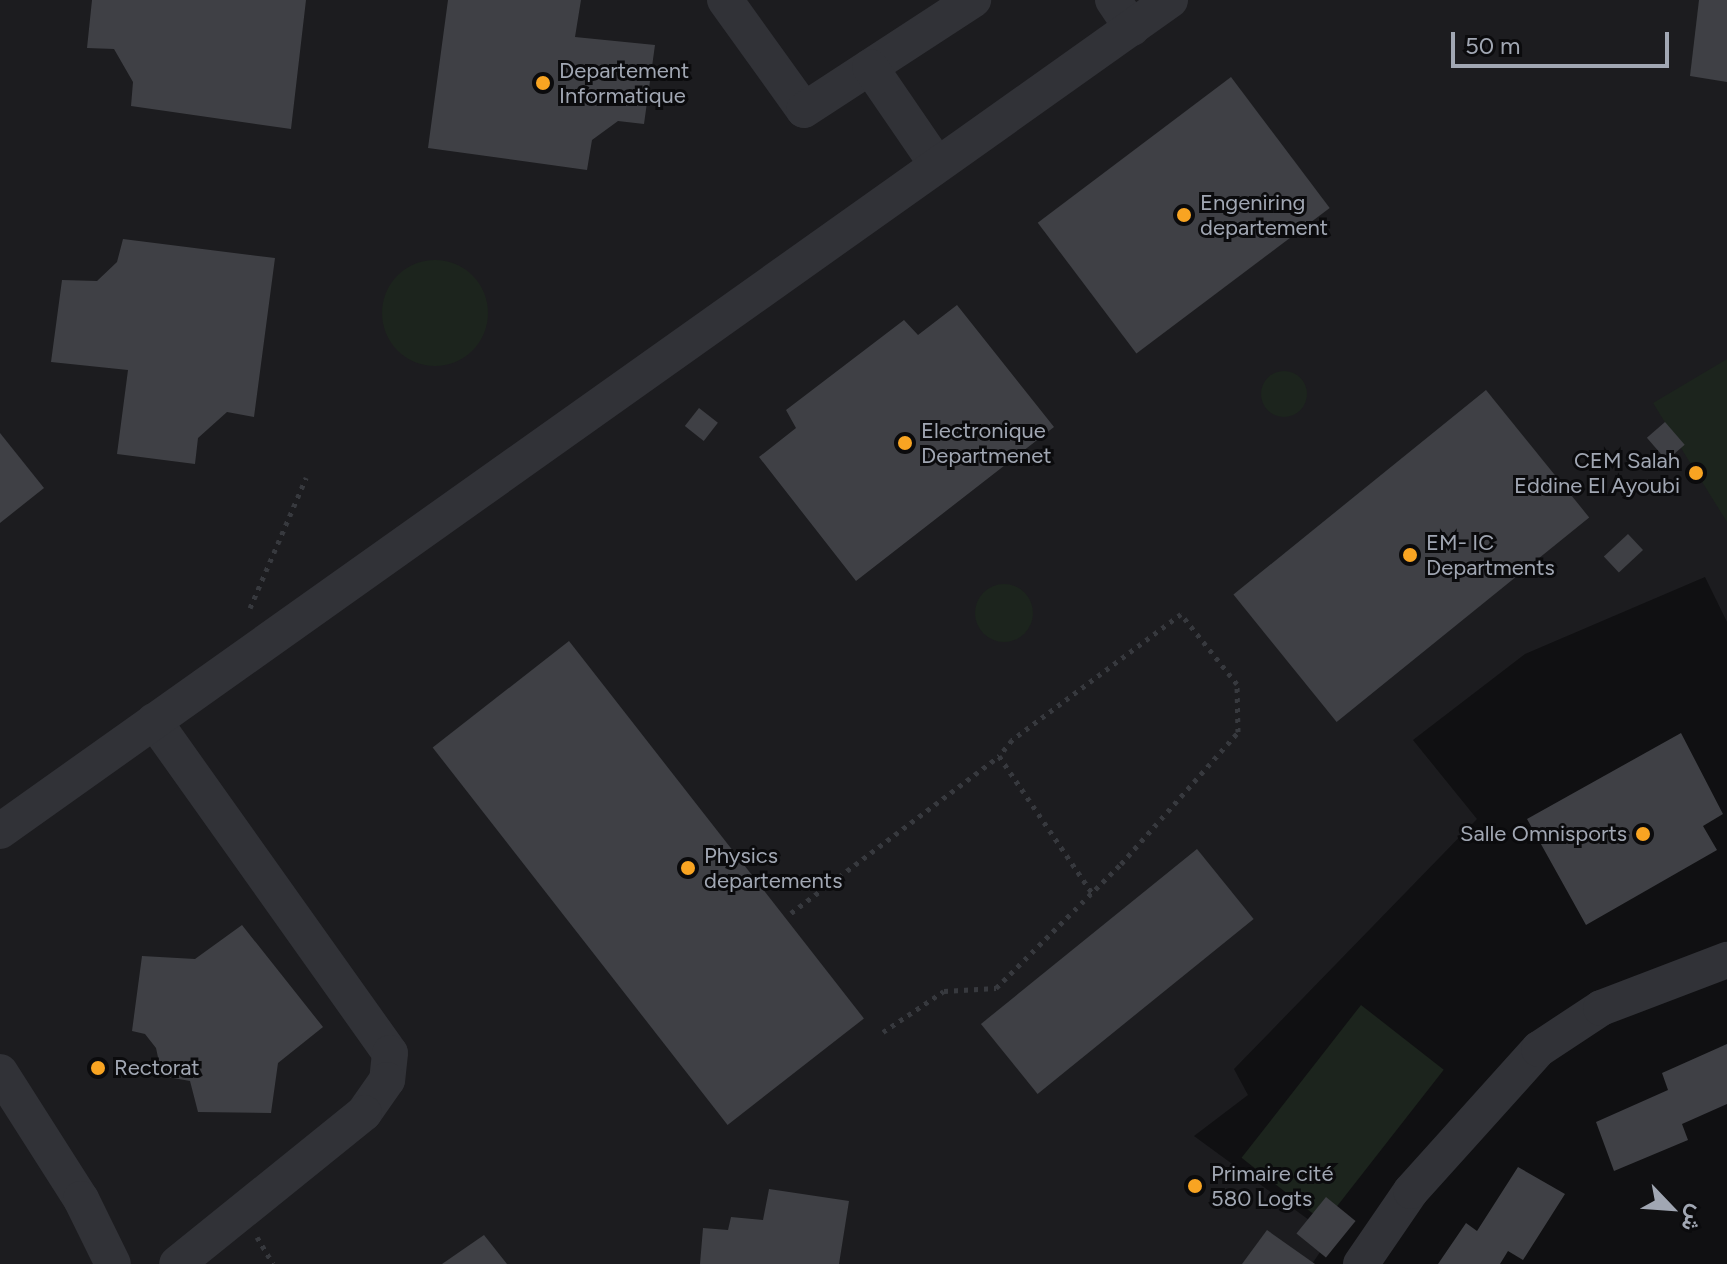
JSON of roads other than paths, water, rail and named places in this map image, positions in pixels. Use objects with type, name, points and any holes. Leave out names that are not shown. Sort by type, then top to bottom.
[{"type":"street","points":[[725,0],[804,110],[973,0]]},
{"type":"street","points":[[0,831],[935,162],[1122,14],[1170,0]]},
{"type":"street","points":[[870,67],[935,162]]},
{"type":"street","points":[[154,721],[390,1053],[387,1080],[364,1113],[177,1264]]},
{"type":"street","points":[[1361,1264],[1411,1191],[1539,1049],[1601,1008],[1727,960]]},
{"type":"street","points":[[0,1072],[81,1199],[113,1264]]},
{"type":"place","name":"Departement Informatique","points":[[543,83]]},
{"type":"place","name":"Engeniring departement","points":[[1184,215]]},
{"type":"place","name":"Electronique Departmenet","points":[[905,443]]},
{"type":"place","name":"CEM Salah Eddine El Ayoubi","points":[[1696,473]]},
{"type":"place","name":"EM- IC Departments","points":[[1410,555]]},
{"type":"place","name":"Salle Omnisports","points":[[1643,834]]},
{"type":"place","name":"Physics departements","points":[[688,868]]},
{"type":"place","name":"Rectorat","points":[[98,1068]]},
{"type":"place","name":"Primaire cité 580 Logts","points":[[1195,1186]]}]
